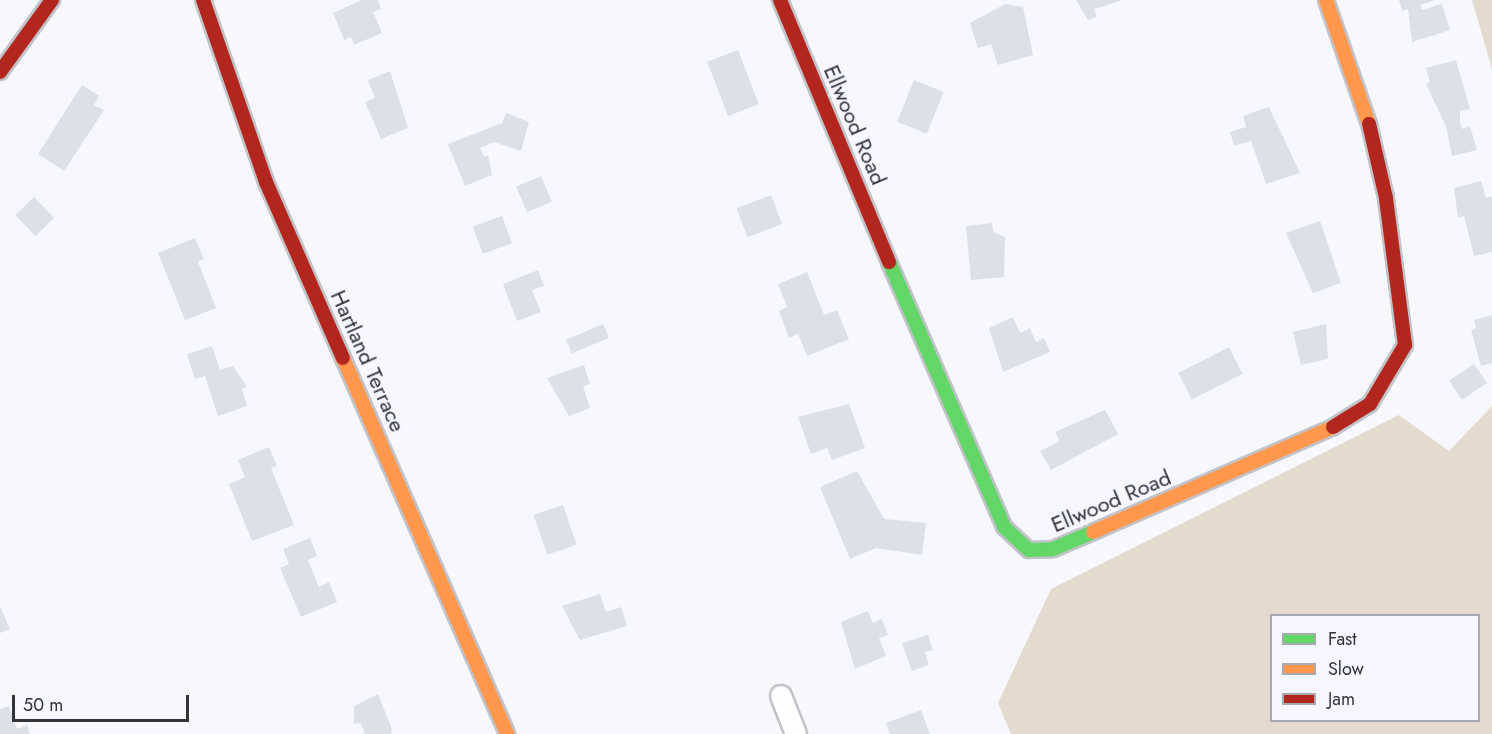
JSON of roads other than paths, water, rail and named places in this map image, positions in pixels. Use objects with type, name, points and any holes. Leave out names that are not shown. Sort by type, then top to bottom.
[{"type":"street","points":[[0,72],[52,0]]},
{"type":"street","name":"Hartland Terrace","points":[[203,0],[266,182],[507,734]]},
{"type":"street","name":"Ellwood Road","points":[[780,0],[990,503],[1004,527],[1029,550],[1053,549],[1319,436],[1370,404],[1389,380],[1405,345],[1386,198],[1365,105],[1326,0]]},
{"type":"street","points":[[781,696],[796,734]]}]
